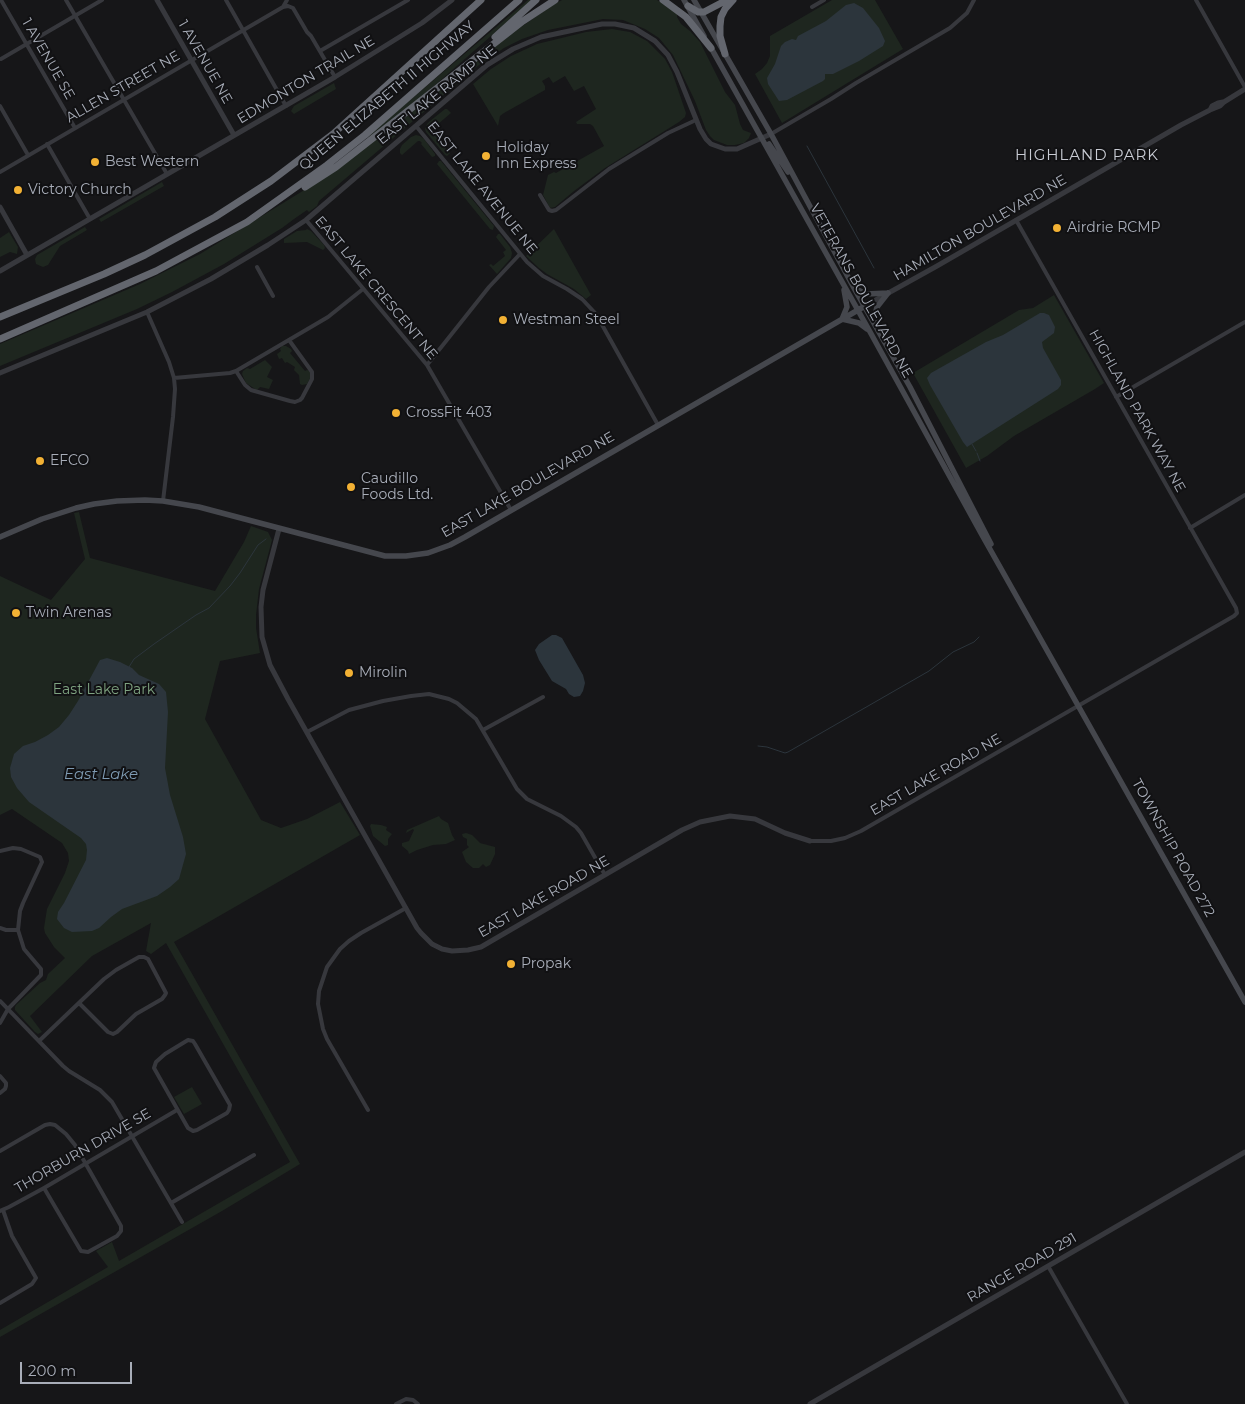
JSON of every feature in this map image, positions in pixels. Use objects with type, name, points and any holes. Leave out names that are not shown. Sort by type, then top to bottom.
[{"type":"highway","name":"QUEEN ELIZABETH II HIGHWAY","points":[[0,317],[145,255],[214,217],[271,181],[334,134],[480,0]]},
{"type":"highway","name":"QUEEN ELIZABETH II HIGHWAY","points":[[0,339],[156,272],[259,213],[327,165],[365,135],[519,0]]},
{"type":"highway","points":[[464,67],[536,0]]},
{"type":"highway","points":[[259,213],[299,191],[336,167],[523,21],[554,0]]},
{"type":"highway","points":[[663,0],[686,17],[711,48]]},
{"type":"highway","points":[[686,3],[698,12],[701,12],[707,11],[727,0]]},
{"type":"highway","points":[[725,54],[720,36],[721,18],[733,0]]},
{"type":"main road","name":"VETERANS BOULEVARD NE","points":[[694,0],[771,134],[910,387],[1016,595]]},
{"type":"main road","name":"VETERANS BOULEVARD NE","points":[[686,3],[1078,706]]},
{"type":"main road","points":[[762,138],[767,142],[802,192]]},
{"type":"main road","points":[[843,284],[847,307],[842,319],[859,323],[870,330]]},
{"type":"main road","points":[[854,288],[866,294],[888,293]]},
{"type":"main road","points":[[877,327],[875,315],[877,307],[888,293]]},
{"type":"main road","name":"EAST LAKE BOULEVARD NE","points":[[0,537],[50,516],[94,504],[136,500],[163,501],[199,507],[369,553],[385,556],[406,556],[428,553],[450,545],[865,306]]},
{"type":"main road","name":"TOWNSHIP ROAD 272","points":[[1078,706],[1245,1002]]},
{"type":"street","name":"1 AVENUE SE","points":[[1,0],[75,128]]},
{"type":"street","points":[[66,0],[167,174]]},
{"type":"street","points":[[1,58],[102,0]]},
{"type":"street","name":"1 AVENUE NE","points":[[157,0],[234,135]]},
{"type":"street","points":[[226,0],[286,106]]},
{"type":"street","points":[[283,7],[287,0]]},
{"type":"street","name":"EDMONTON TRAIL NE","points":[[320,51],[408,0]]},
{"type":"street","name":"EDMONTON TRAIL NE","points":[[0,271],[335,77],[422,23],[452,0]]},
{"type":"street","points":[[812,7],[824,0]]},
{"type":"street","points":[[771,134],[950,28],[967,13],[974,0]]},
{"type":"street","points":[[1196,0],[1245,88]]},
{"type":"street","points":[[283,7],[293,8],[335,77]]},
{"type":"street","name":"ALLEN STREET NE","points":[[0,172],[283,7]]},
{"type":"street","name":"EAST LAKE RAMP NE","points":[[306,220],[487,65],[513,49],[541,37],[602,24],[615,24],[634,28],[655,41],[668,55],[696,120],[706,139],[711,144],[730,150],[741,148],[771,134]]},
{"type":"street","name":"HAMILTON BOULEVARD NE","points":[[865,306],[1210,110],[1212,106],[1224,102],[1245,88]]},
{"type":"street","points":[[0,106],[28,155]]},
{"type":"street","points":[[540,195],[549,210],[556,210],[609,169],[668,133],[696,120]]},
{"type":"street","name":"EAST LAKE AVENUE NE","points":[[416,126],[520,254],[544,276],[575,294],[592,310],[658,425]]},
{"type":"street","points":[[47,144],[90,219]]},
{"type":"street","points":[[0,207],[27,255]]},
{"type":"street","name":"EAST LAKE CRESCENT NE","points":[[0,373],[147,312],[235,266],[306,220],[427,366],[510,510]]},
{"type":"street","name":"HIGHLAND PARK WAY NE","points":[[1016,220],[1236,608],[1237,613]]},
{"type":"street","points":[[427,366],[489,287],[520,254]]},
{"type":"street","points":[[257,267],[273,296]]},
{"type":"street","points":[[174,378],[236,371],[328,318],[363,289]]},
{"type":"street","points":[[147,312],[169,362],[175,389],[163,501]]},
{"type":"street","points":[[1116,397],[1245,322]]},
{"type":"street","points":[[236,371],[245,385],[251,390],[290,401],[298,401],[302,398],[313,376],[311,370],[289,340]]},
{"type":"street","points":[[1190,528],[1245,495]]},
{"type":"street","name":"EAST LAKE ROAD NE","points":[[279,529],[263,590],[261,608],[261,631],[270,665],[421,933],[432,944],[452,951],[468,950],[481,946],[690,826],[716,818],[730,816],[755,819],[785,834],[810,841],[831,841],[845,838],[861,831],[1237,613]]},
{"type":"street","points":[[307,732],[359,707],[429,694],[449,699],[457,703],[476,719],[517,789],[527,799],[562,816],[576,827],[605,875]]},
{"type":"street","points":[[483,730],[543,696]]},
{"type":"street","points":[[0,851],[14,848],[21,849],[40,857],[42,862],[20,911],[18,930],[24,949],[40,970],[41,975],[8,1009],[0,1023]]},
{"type":"street","points":[[368,1110],[323,1029],[318,1004],[320,991],[327,967],[340,949],[361,933],[406,908]]},
{"type":"street","points":[[0,928],[18,930]]},
{"type":"street","points":[[39,1042],[79,1003],[110,974],[142,956],[148,959],[166,993],[162,999],[136,1014],[113,1034],[108,1032],[79,1003]]},
{"type":"street","points":[[0,1001],[69,1071],[94,1085],[112,1102],[182,1222]]},
{"type":"street","points":[[188,1040],[195,1044],[229,1102],[230,1108],[227,1113],[193,1131],[188,1128],[177,1110],[154,1070],[154,1066],[165,1054],[188,1040]]},
{"type":"street","points":[[0,1076],[6,1083],[6,1086],[0,1093]]},
{"type":"street","name":"THORBURN DRIVE SE","points":[[2,1210],[44,1188],[177,1110]]},
{"type":"street","points":[[0,1151],[45,1125],[53,1124],[71,1139],[121,1226],[121,1231],[117,1236],[88,1252],[81,1251],[44,1188]]},
{"type":"street","name":"RANGE ROAD 291","points":[[810,1404],[1245,1152]]},
{"type":"street","points":[[171,1203],[254,1155]]},
{"type":"street","points":[[0,1302],[32,1284],[36,1278],[12,1236],[2,1210]]},
{"type":"street","points":[[1048,1266],[1127,1404]]},
{"type":"street","points":[[396,1404],[406,1399],[413,1400],[418,1404]]},
{"type":"green space","points":[[528,0],[532,0],[425,94],[363,140]]},
{"type":"green space","points":[[562,0],[657,0],[677,12],[677,17],[681,24],[700,42],[725,92],[735,105],[743,130],[751,133],[749,138],[744,143],[727,145],[714,140],[710,136],[673,55],[659,38],[645,29],[623,20],[603,19],[548,30],[522,39],[504,48],[479,65],[319,201],[317,206],[309,212],[307,210],[224,264],[172,292],[137,309],[0,366],[0,344],[140,284],[200,254],[319,181],[521,27]]},
{"type":"green space","points":[[832,0],[875,0],[903,49],[782,123],[755,74],[767,63],[770,56],[770,36]]},
{"type":"green space","points":[[612,29],[630,32],[647,41],[665,59],[672,72],[686,113],[685,117],[605,168],[555,207],[550,208],[543,195],[548,175],[556,173],[604,146],[593,126],[590,124],[577,124],[576,122],[596,109],[584,86],[574,91],[565,76],[553,83],[549,77],[542,81],[545,90],[500,116],[498,126],[473,84],[511,56],[537,44],[586,32]]},
{"type":"green space","points":[[334,83],[336,89],[294,114],[291,111],[294,106]]},
{"type":"green space","points":[[445,109],[451,113],[431,130],[450,153],[447,156],[425,129],[430,121]]},
{"type":"green space","points":[[416,135],[424,139],[435,156],[432,157],[420,141],[402,155],[400,153],[402,145]]},
{"type":"green space","points":[[441,161],[494,226],[493,230],[490,229],[437,164]]},
{"type":"green space","points":[[162,182],[164,186],[101,222],[99,219]]},
{"type":"green space","points":[[85,227],[87,230],[60,246],[48,265],[43,267],[36,264],[35,259],[37,255]]},
{"type":"green space","points":[[307,229],[324,245],[325,248],[323,250],[307,242],[284,243],[284,239],[297,231]]},
{"type":"green space","points":[[554,229],[591,295],[586,299],[574,289],[547,274],[526,256]]},
{"type":"green space","points":[[9,232],[18,247],[17,254],[10,252],[0,257],[0,238]]},
{"type":"green space","points":[[498,234],[510,247],[512,253],[511,258],[497,274],[489,265],[493,266],[505,256],[503,252],[506,250],[496,237]]},
{"type":"green space","points":[[1054,295],[1104,383],[1014,436],[987,456],[966,468],[913,373],[1019,310],[1033,308]]},
{"type":"green space","points":[[282,346],[291,349],[290,353],[305,371],[310,371],[311,377],[307,384],[300,384],[299,375],[294,370],[295,367],[287,362],[285,363],[282,358],[279,359],[277,354],[281,351]]},
{"type":"green space","points":[[265,360],[272,367],[267,377],[273,380],[269,389],[260,387],[257,390],[246,383],[242,374],[247,368],[250,369]]},
{"type":"green space","name":"East Lake Park","points":[[79,512],[90,558],[215,591],[244,542],[251,526],[268,532],[272,540],[259,589],[256,615],[260,653],[220,661],[205,719],[261,820],[281,828],[307,819],[340,802],[360,835],[174,942],[300,1164],[222,1211],[0,1337],[0,1330],[108,1267],[96,1251],[112,1242],[119,1261],[290,1162],[166,943],[151,954],[146,951],[151,923],[92,956],[30,1016],[42,1032],[38,1034],[35,1032],[15,1010],[16,1005],[40,983],[46,980],[48,974],[65,958],[54,947],[44,928],[47,909],[69,861],[68,853],[62,843],[12,809],[0,815],[0,576],[51,600],[85,559],[74,513]]},
{"type":"green space","points":[[439,816],[448,823],[455,840],[446,844],[433,845],[409,854],[402,846],[402,843],[409,841],[414,830],[406,833],[407,830]]},
{"type":"green space","points":[[371,824],[387,827],[386,830],[392,834],[388,839],[388,845],[385,846],[373,836]]},
{"type":"green space","points":[[462,834],[472,835],[480,843],[495,847],[495,854],[490,865],[486,867],[483,864],[479,868],[473,868],[466,862],[462,852],[469,847],[467,839]]},
{"type":"green space","points":[[192,1087],[202,1104],[184,1114],[174,1097]]},
{"type":"water","points":[[854,3],[863,8],[879,28],[885,41],[883,46],[833,74],[825,74],[823,81],[787,100],[779,101],[768,84],[767,78],[775,64],[781,46],[792,39],[796,40],[798,36],[826,21],[846,5]]},
{"type":"water","points":[[1040,313],[1049,315],[1055,327],[1054,333],[1042,342],[1043,348],[1061,380],[1061,385],[1058,389],[967,447],[927,378],[931,373]]},
{"type":"water","points":[[552,635],[562,638],[583,675],[585,683],[580,696],[574,697],[566,689],[552,681],[539,660],[535,650],[539,644]]},
{"type":"water","name":"East Lake","points":[[107,658],[132,668],[139,675],[159,684],[166,692],[168,712],[165,768],[170,795],[183,837],[186,854],[179,879],[157,896],[122,909],[99,928],[92,931],[72,932],[64,928],[57,919],[58,912],[86,860],[86,844],[81,838],[29,802],[17,788],[11,777],[10,768],[14,754],[23,746],[35,742],[59,727],[78,701],[100,660]]},
{"type":"waterway","points":[[807,146],[874,268]]},
{"type":"waterway","points":[[972,444],[976,451]]},
{"type":"waterway","points":[[977,453],[980,461]]},
{"type":"waterway","points":[[129,667],[134,659],[154,644],[209,608],[230,586],[258,545],[266,539]]},
{"type":"waterway","points":[[758,746],[785,753],[788,752],[929,671],[953,652],[974,642],[979,637]]},
{"type":"place","name":"Holiday Inn Express","points":[[486,156]]},
{"type":"place","name":"Best Western","points":[[95,162]]},
{"type":"place","name":"Victory Church","points":[[18,190]]},
{"type":"place","name":"Airdrie RCMP","points":[[1057,228]]},
{"type":"place","name":"Westman Steel","points":[[503,320]]},
{"type":"place","name":"CrossFit 403","points":[[396,413]]},
{"type":"place","name":"EFCO","points":[[40,461]]},
{"type":"place","name":"Caudillo Foods Ltd.","points":[[351,487]]},
{"type":"place","name":"Twin Arenas","points":[[16,613]]},
{"type":"place","name":"Mirolin","points":[[349,673]]},
{"type":"place","name":"Propak","points":[[511,964]]},
{"type":"district","name":"HIGHLAND PARK","points":[[1087,156]]}]
